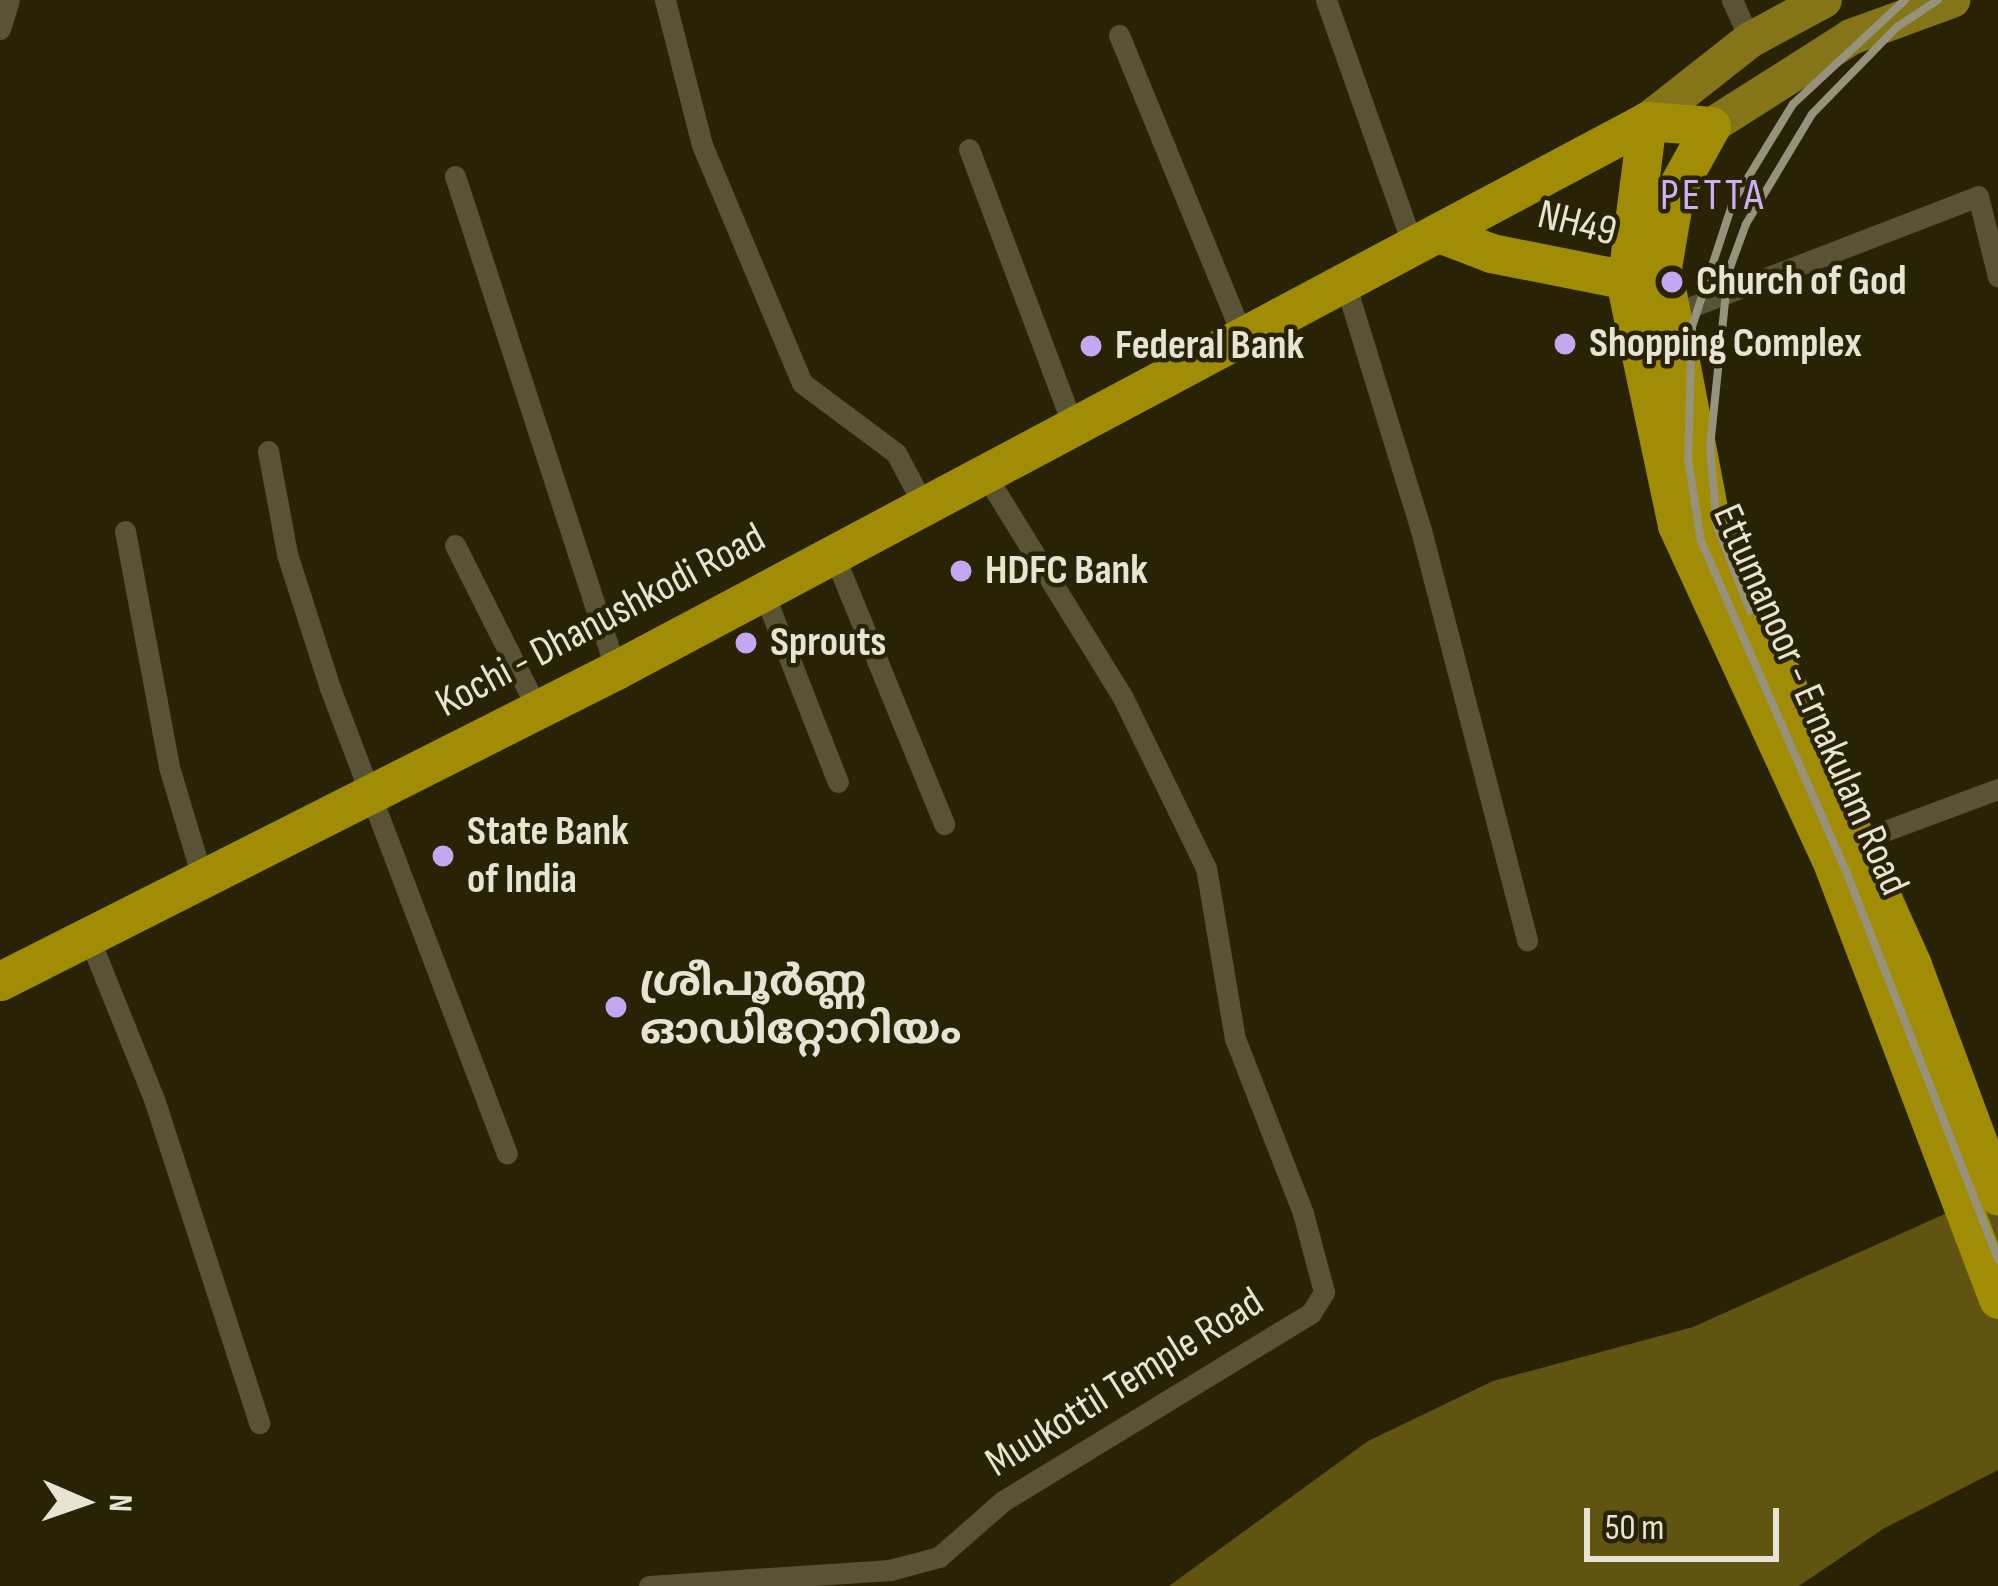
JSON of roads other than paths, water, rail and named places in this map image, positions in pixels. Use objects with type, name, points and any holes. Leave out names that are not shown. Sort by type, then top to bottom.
[{"type":"highway","name":"Kochi - Dhanushkodi Road","points":[[0,981],[616,670],[982,471],[1346,283],[1440,241],[1647,122]]},
{"type":"highway","points":[[1647,122],[1711,126],[1675,191],[1654,294],[1708,513],[1858,841],[1897,975]]},
{"type":"highway","name":"Ettumanoor - Ernakulam Road","points":[[1647,122],[1654,294],[1677,525],[1897,975],[1998,1298]]},
{"type":"highway","name":"NH49","points":[[1440,241],[1654,294]]},
{"type":"highway","points":[[1924,1050],[1998,1196]]},
{"type":"main road","points":[[1647,122],[1750,40],[1824,0]]},
{"type":"main road","points":[[1711,126],[1851,37],[1952,0]]},
{"type":"street","points":[[0,29],[9,0]]},
{"type":"street","points":[[665,0],[702,145],[802,382],[896,453],[923,504]]},
{"type":"street","points":[[1326,0],[1440,241]]},
{"type":"street","points":[[1732,0],[1750,40]]},
{"type":"street","points":[[1119,35],[1243,338]]},
{"type":"street","points":[[969,149],[1072,424]]},
{"type":"street","points":[[455,176],[616,670]]},
{"type":"street","points":[[1654,294],[1978,196],[1998,277]]},
{"type":"street","points":[[1346,283],[1421,530],[1527,940]]},
{"type":"street","points":[[268,451],[287,554],[506,1153]]},
{"type":"street","name":"Muukottil Temple Road","points":[[649,1586],[890,1570],[939,1557],[1003,1501],[1311,1313],[1324,1292],[1303,1214],[1235,1039],[1206,868],[1122,696],[982,471]]},
{"type":"street","points":[[125,531],[169,767],[203,880]]},
{"type":"street","points":[[455,545],[538,710]]},
{"type":"street","points":[[832,553],[944,824]]},
{"type":"street","points":[[764,590],[838,782]]},
{"type":"street","points":[[1858,841],[1998,789]]},
{"type":"street","points":[[89,938],[154,1100],[259,1423]]},
{"type":"railway","points":[[1905,0],[1793,104],[1733,202],[1692,327],[1688,459],[1701,541],[1846,871],[1998,1259]]},
{"type":"railway","points":[[1750,611],[1717,526],[1710,447],[1728,273],[1746,224],[1812,114],[1897,27],[1938,0]]},
{"type":"place","name":"Church of God","points":[[1672,282]]},
{"type":"place","name":"Shopping Complex","points":[[1565,344]]},
{"type":"place","name":"Federal Bank","points":[[1091,346]]},
{"type":"place","name":"HDFC Bank","points":[[961,571]]},
{"type":"place","name":"Sprouts","points":[[746,643]]},
{"type":"place","name":"State Bank of India","points":[[443,856]]},
{"type":"place","name":"ശ്രീപൂർണ്ണ ഓഡിറ്റോറിയം","points":[[616,1007]]},
{"type":"district","name":"PETTA","points":[[1713,196]]}]
